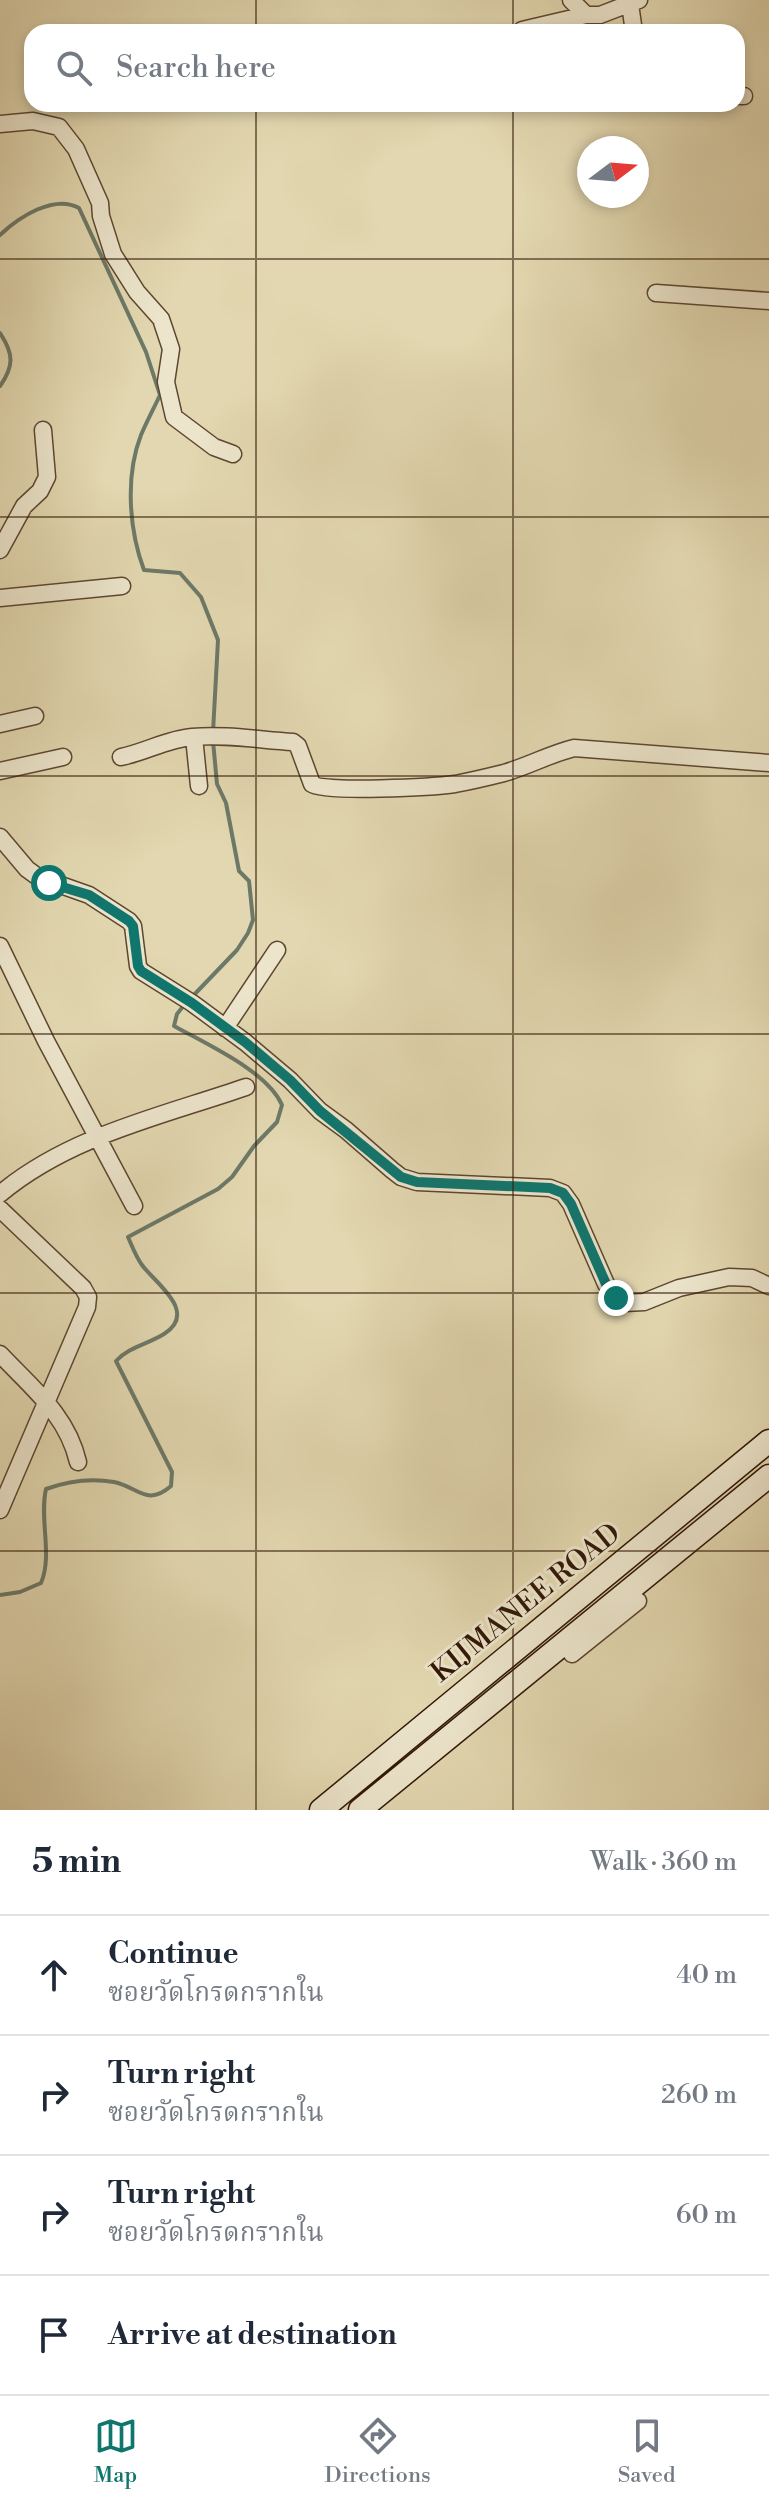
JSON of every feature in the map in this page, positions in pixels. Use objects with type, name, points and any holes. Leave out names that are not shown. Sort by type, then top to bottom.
[{"type":"main road","name":"KIJMANEE ROAD","points":[[321,1810],[769,1441]]},
{"type":"main road","name":"KIJMANEE ROAD","points":[[372,1806],[564,1642],[769,1476]]},
{"type":"street","points":[[571,0],[586,15]]},
{"type":"street","points":[[548,24],[600,15],[634,2],[634,24]]},
{"type":"street","points":[[0,124],[33,121],[59,127],[76,149],[100,203],[113,254],[137,292],[161,319],[171,349],[166,382],[174,417],[214,447],[233,454]]},
{"type":"street","points":[[656,293],[769,301]]},
{"type":"street","points":[[0,550],[24,506],[40,491],[47,477],[43,430]]},
{"type":"street","points":[[0,598],[122,586]]},
{"type":"street","points":[[0,724],[35,716]]},
{"type":"street","points":[[194,737],[199,786]]},
{"type":"street","points":[[121,757],[150,750],[162,742],[194,737],[293,742],[298,746],[312,784],[317,788],[341,790],[452,785],[505,773],[553,753],[574,748],[769,763]]},
{"type":"street","points":[[0,771],[63,757]]},
{"type":"street","points":[[0,837],[20,862],[38,877],[89,895],[129,921],[133,926],[141,971],[192,1003],[275,1067],[320,1111],[401,1177],[417,1182],[550,1188],[563,1193],[571,1204],[606,1284],[624,1303],[644,1302],[679,1288],[729,1277],[752,1278],[769,1286]]},
{"type":"street","points":[[0,946],[46,1041],[134,1206]]},
{"type":"street","points":[[225,1028],[277,950]]},
{"type":"street","points":[[0,1194],[17,1179],[59,1154],[99,1137],[246,1087]]},
{"type":"street","points":[[0,1209],[83,1288],[88,1297],[87,1307],[2,1502]]},
{"type":"street","points":[[0,1354],[62,1421],[73,1439],[78,1462]]},
{"type":"street","points":[[564,1642],[572,1654],[638,1601]]},
{"type":"waterway","points":[[0,235],[17,221],[48,206],[69,204],[79,208],[146,352],[160,395],[136,451],[131,485],[132,521],[144,570],[180,573],[201,597],[218,640],[213,732]]},
{"type":"waterway","points":[[0,333],[10,354],[10,366],[0,386]]},
{"type":"waterway","points":[[191,998],[237,950],[253,920],[249,881],[239,871],[226,803],[217,784],[213,741]]},
{"type":"waterway","points":[[0,1595],[20,1592],[41,1583],[46,1561],[46,1489],[71,1482],[97,1480],[155,1495],[171,1486],[172,1472],[116,1361],[127,1352],[164,1334],[174,1325],[176,1307],[140,1262],[128,1237],[218,1189],[232,1177],[254,1146],[277,1122],[282,1105],[250,1070],[174,1026],[177,1014],[185,1004]]},
{"type":"route","points":[[49,883],[89,895],[124,916],[133,926],[141,971],[245,1042],[290,1080],[320,1111],[401,1177],[417,1182],[550,1188],[563,1193],[571,1204],[606,1284],[616,1298]]}]
